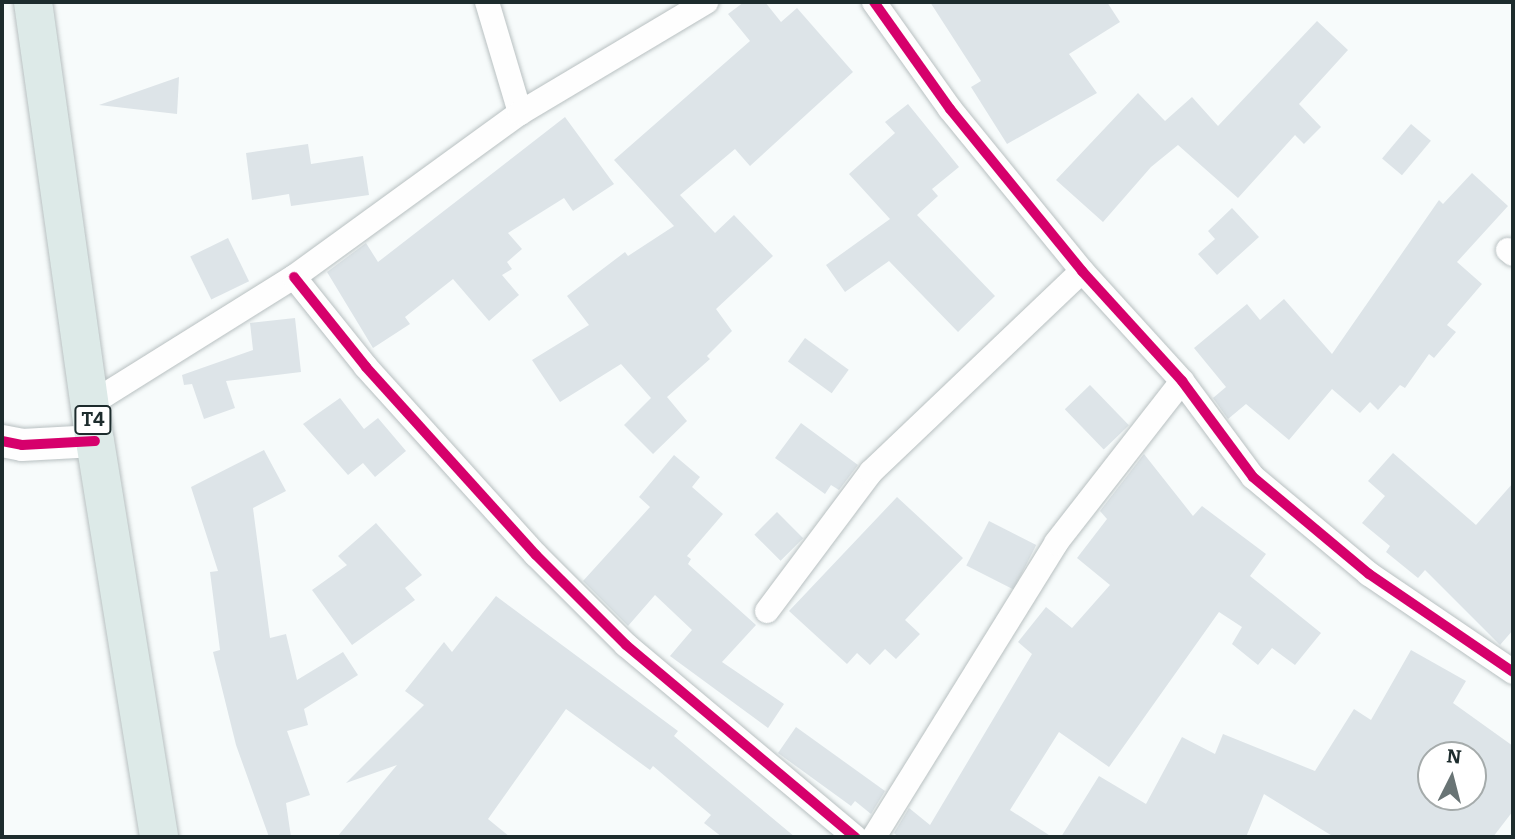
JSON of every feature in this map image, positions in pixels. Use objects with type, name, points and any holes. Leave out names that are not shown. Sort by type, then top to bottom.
[{"type":"highway","name":"T4","points":[[33,2],[92,403],[95,441],[159,837]]},
{"type":"street","points":[[487,2],[520,113]]},
{"type":"street","points":[[92,403],[294,277],[520,113],[706,2]]},
{"type":"street","points":[[874,2],[950,109],[1082,271],[1182,381],[1253,477],[1369,575],[1513,672]]},
{"type":"street","points":[[766,611],[871,472],[1082,271]]},
{"type":"street","points":[[294,277],[366,368],[554,573],[626,645],[855,837]]},
{"type":"street","points":[[874,837],[1056,543],[1182,381]]},
{"type":"street","points":[[2,441],[22,445],[95,441]]},
{"type":"building","points":[[744,2],[765,2],[781,22],[797,8],[853,72],[750,166],[735,149],[680,195],[715,233],[734,215],[773,256],[716,309],[732,331],[707,356],[710,359],[667,397],[687,421],[653,454],[624,425],[651,398],[621,364],[560,402],[532,360],[589,325],[567,296],[625,252],[628,256],[674,226],[614,160],[750,41],[728,14]]},
{"type":"building","points":[[930,2],[1107,2],[1120,22],[1069,54],[1097,93],[1007,144],[971,87],[981,81]]},
{"type":"building","points":[[1317,21],[1348,50],[1299,104],[1321,127],[1304,144],[1295,135],[1238,198],[1178,145],[1151,167],[1103,222],[1056,180],[1138,93],[1165,121],[1192,97],[1218,126]]},
{"type":"building","points":[[179,77],[177,114],[99,105]]},
{"type":"building","points":[[908,104],[959,167],[932,189],[938,196],[917,215],[995,296],[958,332],[889,261],[845,292],[826,265],[890,219],[849,174],[895,133],[885,122]]},
{"type":"building","points":[[565,117],[614,184],[573,211],[564,198],[508,233],[522,249],[507,262],[512,269],[502,275],[519,295],[489,321],[453,279],[405,317],[410,324],[373,348],[327,272],[366,243],[378,262]]},
{"type":"building","points":[[1411,124],[1431,141],[1402,175],[1382,158]]},
{"type":"building","points":[[308,144],[311,164],[363,156],[369,195],[291,206],[289,194],[252,200],[246,153]]},
{"type":"building","points":[[1472,173],[1508,206],[1457,262],[1482,284],[1447,325],[1456,332],[1434,358],[1429,354],[1405,388],[1400,385],[1378,410],[1370,402],[1360,413],[1332,389],[1289,440],[1246,404],[1228,419],[1213,398],[1226,387],[1194,348],[1247,304],[1260,320],[1284,299],[1332,354],[1439,200],[1443,204]]},
{"type":"building","points":[[1232,208],[1259,237],[1217,275],[1198,254],[1215,239],[1208,231]]},
{"type":"building","points":[[228,238],[249,281],[211,300],[190,256]]},
{"type":"building","points":[[295,318],[301,372],[226,381],[235,408],[204,419],[192,384],[184,385],[182,375],[253,350],[250,323]]},
{"type":"building","points":[[805,338],[849,370],[832,393],[788,361]]},
{"type":"building","points":[[1090,385],[1129,425],[1104,450],[1065,409]]},
{"type":"building","points":[[340,398],[364,429],[378,418],[406,451],[375,477],[363,463],[348,475],[303,424]]},
{"type":"building","points":[[801,423],[858,465],[839,490],[831,485],[825,494],[775,458]]},
{"type":"building","points":[[264,450],[286,491],[253,508],[270,638],[286,634],[297,680],[343,652],[358,675],[304,709],[308,725],[287,731],[310,795],[286,803],[291,837],[269,837],[236,745],[213,652],[220,650],[210,572],[218,571],[191,487]]},
{"type":"building","points":[[1393,453],[1476,525],[1513,483],[1513,630],[1500,645],[1425,570],[1418,578],[1386,552],[1390,546],[1362,523],[1385,496],[1368,481]]},
{"type":"building","points":[[1144,454],[1193,516],[1202,506],[1266,554],[1250,576],[1321,633],[1295,665],[1272,648],[1258,665],[1232,644],[1242,627],[1219,612],[1109,767],[1059,732],[1010,810],[1052,837],[898,837],[894,833],[909,808],[930,825],[1032,654],[1018,642],[1046,607],[1072,628],[1110,585],[1077,558],[1107,519],[1100,511]]},
{"type":"building","points":[[674,455],[700,477],[692,487],[723,514],[687,556],[691,559],[688,564],[756,625],[722,662],[784,704],[768,728],[670,656],[692,630],[655,595],[628,626],[583,581],[650,507],[639,497]]},
{"type":"building","points":[[897,497],[963,558],[905,620],[920,634],[896,659],[885,649],[870,665],[857,653],[847,664],[789,611]]},
{"type":"building","points":[[777,512],[803,538],[781,561],[754,535]]},
{"type":"building","points":[[989,521],[1036,545],[1014,590],[966,566]]},
{"type":"building","points":[[376,523],[422,575],[405,588],[415,600],[352,645],[312,590],[347,565],[338,556]]},
{"type":"building","points":[[496,596],[678,731],[674,736],[795,837],[722,837],[704,823],[711,815],[653,766],[650,770],[566,709],[488,819],[510,837],[337,837],[397,765],[346,783],[424,705],[405,691],[444,642],[452,652]]},
{"type":"building","points":[[1411,650],[1466,681],[1453,703],[1513,746],[1513,811],[1493,837],[1334,837],[1264,794],[1246,837],[1061,837],[1099,776],[1146,804],[1182,737],[1215,754],[1223,734],[1315,771],[1354,709],[1371,720]]},
{"type":"building","points":[[796,727],[885,791],[871,814],[855,801],[851,806],[778,753]]},
{"type":"cycle path","points":[[874,2],[950,109],[1082,271],[1182,381],[1253,477],[1369,574],[1513,672]]},
{"type":"cycle path","points":[[294,277],[366,367],[536,555],[626,645],[855,837]]},
{"type":"cycle path","points":[[2,441],[22,445],[95,441]]}]
